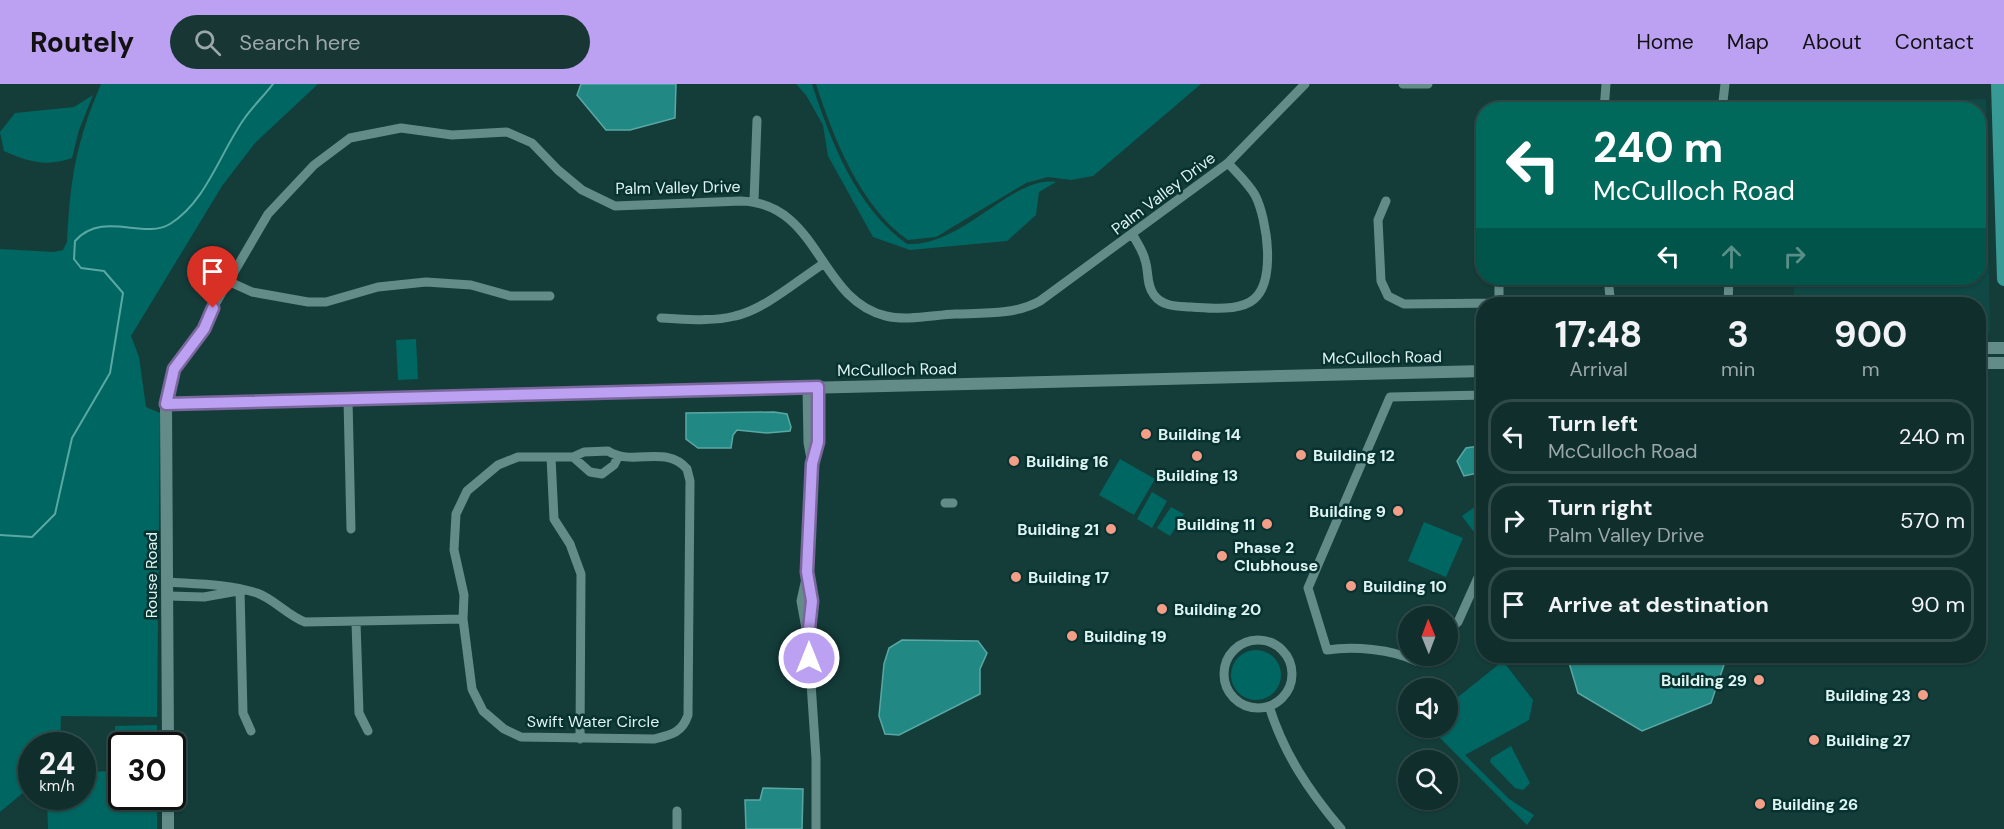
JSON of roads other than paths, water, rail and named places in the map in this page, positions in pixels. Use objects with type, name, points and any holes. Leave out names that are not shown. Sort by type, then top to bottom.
[{"type":"main road","points":[[1998,84],[2002,116],[2004,279]]},
{"type":"street","name":"Palm Valley Drive","points":[[166,404],[174,369],[204,329],[213,308],[268,214],[321,159],[350,138],[401,128],[452,135],[507,132],[532,142],[558,170],[582,190],[615,206],[754,201],[789,218],[805,233],[823,264],[855,302],[886,316],[1002,312],[1029,307],[1040,301],[1133,235],[1228,163],[1305,84]]},
{"type":"street","points":[[1403,84],[1428,84]]},
{"type":"street","points":[[1605,102],[1606,84]]},
{"type":"street","points":[[1723,102],[1725,84]]},
{"type":"street","points":[[754,201],[757,120]]},
{"type":"street","points":[[1133,235],[1145,259],[1152,293],[1162,302],[1176,306],[1222,308],[1248,304],[1264,285],[1266,268],[1263,218],[1251,188],[1228,163]]},
{"type":"street","points":[[1386,201],[1378,220],[1381,281],[1388,296],[1404,304],[1476,304]]},
{"type":"street","points":[[661,318],[713,319],[752,311],[823,264]]},
{"type":"street","points":[[230,282],[252,292],[308,302],[326,302],[378,287],[426,282],[471,285],[510,296],[550,296]]},
{"type":"street","points":[[1609,285],[1610,297]]},
{"type":"street","points":[[1986,348],[2004,348]]},
{"type":"street","points":[[1986,363],[2004,363]]},
{"type":"street","name":"McCulloch Road","points":[[166,404],[1476,371]]},
{"type":"street","points":[[813,387],[808,443],[812,464],[807,572],[801,602],[802,619],[808,638],[816,758],[816,829]]},
{"type":"street","points":[[1398,655],[1341,648],[1327,650],[1308,588],[1390,397],[1476,395]]},
{"type":"street","points":[[348,400],[351,530]]},
{"type":"street","name":"Rouse Road","points":[[166,404],[168,732]]},
{"type":"street","name":"Swift Water Circle","points":[[608,451],[618,458],[671,456],[687,469],[690,481],[688,715],[683,728],[671,735],[654,739],[521,737],[504,729],[483,711],[472,689],[463,619],[464,595],[454,550],[456,514],[466,491],[498,465],[518,457],[573,457],[584,452],[608,451]]},
{"type":"street","points":[[551,457],[554,519],[570,544],[581,574],[580,739]]},
{"type":"street","points":[[573,457],[590,472],[602,474],[614,465],[618,458]]},
{"type":"street","points":[[168,582],[223,585],[258,594],[294,618],[305,622],[463,619]]},
{"type":"street","points":[[1458,622],[1476,582]]},
{"type":"street","points":[[168,596],[204,597],[240,590]]},
{"type":"street","points":[[240,590],[243,713],[252,731]]},
{"type":"street","points":[[356,622],[359,713],[368,731]]},
{"type":"street","points":[[1257,639],[1269,641],[1280,647],[1291,665],[1292,680],[1287,691],[1269,706],[1247,706],[1236,701],[1224,681],[1223,669],[1227,658],[1244,642],[1257,639]]},
{"type":"street","points":[[1269,706],[1280,740],[1300,779],[1341,829]]},
{"type":"street","points":[[168,810],[168,829]]},
{"type":"street","points":[[677,811],[677,829]]},
{"type":"waterway","points":[[0,535],[32,537],[55,514],[72,438],[110,373],[123,293],[104,271],[81,268],[74,259],[75,241],[86,232],[98,228],[110,226],[159,228],[183,215],[212,176],[235,132],[273,84]]},
{"type":"place","name":"Building 14","points":[[1146,434]]},
{"type":"place","name":"Building 12","points":[[1301,455]]},
{"type":"place","name":"Building 13","points":[[1197,456]]},
{"type":"place","name":"Building 16","points":[[1014,461]]},
{"type":"place","name":"Building 9","points":[[1398,511]]},
{"type":"place","name":"Building 11","points":[[1267,524]]},
{"type":"place","name":"Building 21","points":[[1111,529]]},
{"type":"place","name":"Phase 2 Clubhouse","points":[[1222,556]]},
{"type":"place","name":"Building 17","points":[[1016,577]]},
{"type":"place","name":"Building 10","points":[[1351,586]]},
{"type":"place","name":"Building 20","points":[[1162,609]]},
{"type":"place","name":"Building 19","points":[[1072,636]]},
{"type":"place","name":"Building 29","points":[[1759,680]]},
{"type":"place","name":"Building 23","points":[[1923,695]]},
{"type":"place","name":"Building 27","points":[[1814,740]]},
{"type":"place","name":"Building 26","points":[[1760,804]]}]
